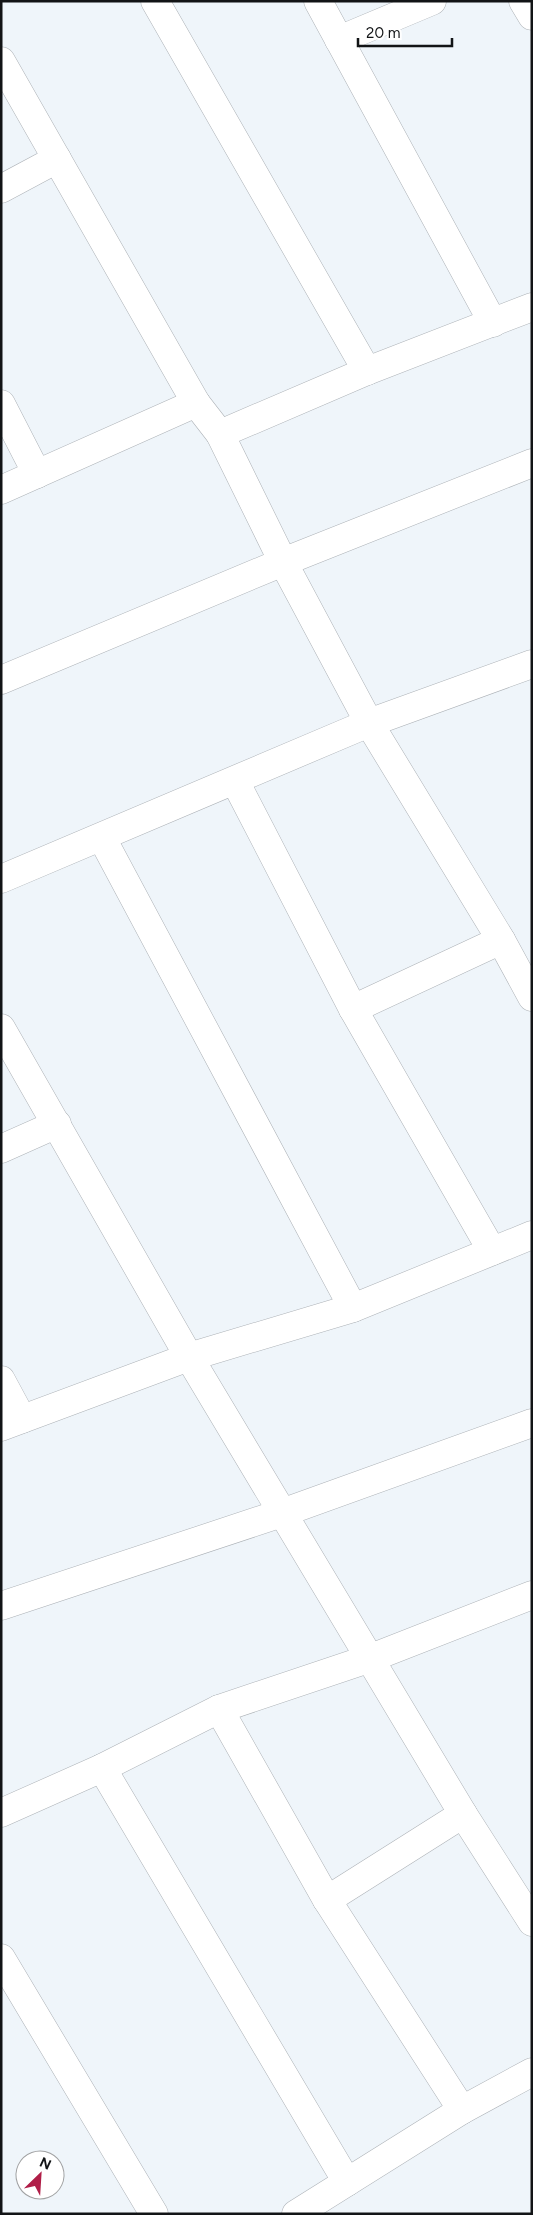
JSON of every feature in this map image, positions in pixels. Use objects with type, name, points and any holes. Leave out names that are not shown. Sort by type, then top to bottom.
[{"type":"street","points":[[155,1],[367,371]]},
{"type":"street","points":[[318,1],[493,323]]},
{"type":"street","points":[[339,40],[432,1]]},
{"type":"street","points":[[523,1],[532,16]]},
{"type":"street","points":[[1,61],[196,403],[220,434],[284,562],[369,723],[501,940],[532,997]]},
{"type":"street","points":[[1,189],[57,159]]},
{"type":"street","points":[[220,434],[367,371],[532,307]]},
{"type":"street","points":[[1,490],[196,403]]},
{"type":"street","points":[[1,404],[37,474]]},
{"type":"street","points":[[1,680],[284,562],[532,464]]},
{"type":"street","points":[[1,879],[102,838],[369,723],[532,664]]},
{"type":"street","points":[[235,781],[353,1009],[492,1251]]},
{"type":"street","points":[[102,838],[353,1308]]},
{"type":"street","points":[[353,1009],[501,940]]},
{"type":"street","points":[[1,1028],[189,1357],[463,1814],[532,1922]]},
{"type":"street","points":[[1,1149],[57,1124]]},
{"type":"street","points":[[1,1380],[12,1423],[189,1357],[353,1308],[532,1235]]},
{"type":"street","points":[[1,1606],[282,1513],[532,1423]]},
{"type":"street","points":[[1,1813],[102,1768],[219,1709],[371,1658],[532,1595]]},
{"type":"street","points":[[219,1709],[326,1900],[462,2110]]},
{"type":"street","points":[[102,1768],[347,2182]]},
{"type":"street","points":[[326,1900],[463,1814]]},
{"type":"street","points":[[1,1958],[154,2214]]},
{"type":"street","points":[[296,2214],[462,2110],[532,2072]]}]
